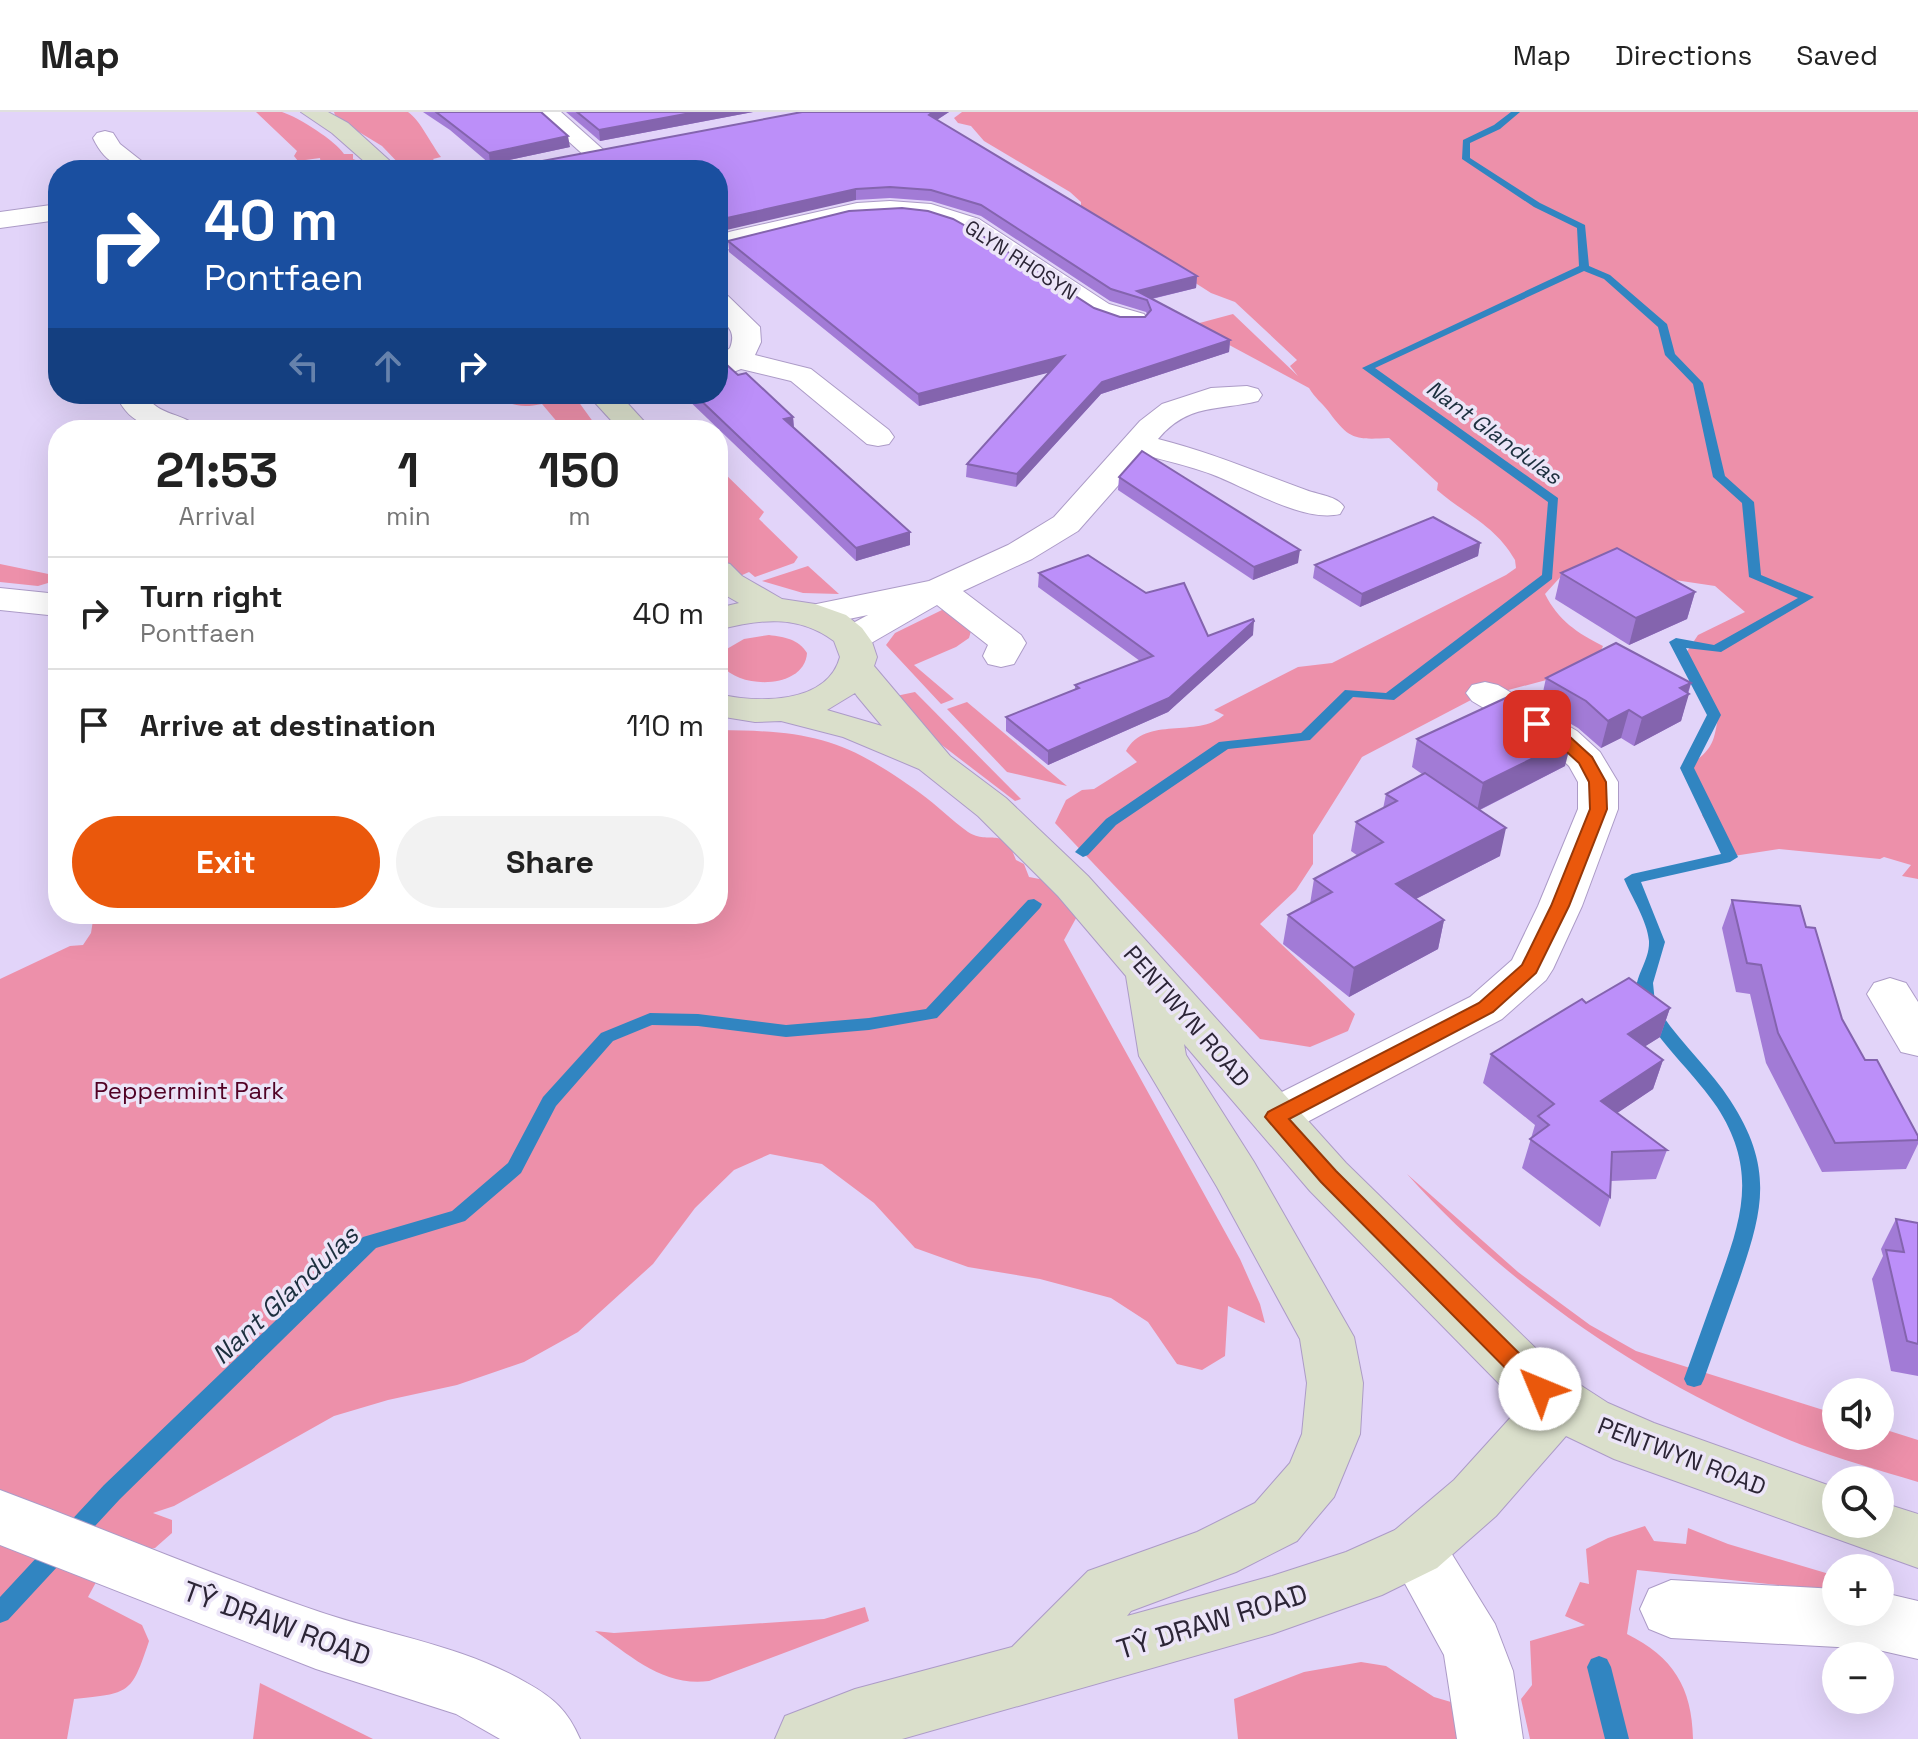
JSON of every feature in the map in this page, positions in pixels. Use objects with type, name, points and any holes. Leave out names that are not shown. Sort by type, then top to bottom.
[{"type":"street","points":[[312,112],[340,128],[377,160]]},
{"type":"street","points":[[547,112],[603,151],[564,159]]},
{"type":"street","points":[[105,138],[110,148],[127,160]]},
{"type":"street","name":"GLYN RHOSYN","points":[[728,241],[857,211],[890,209],[931,212],[970,224],[1099,310],[1134,320]]},
{"type":"street","points":[[0,220],[48,217]]},
{"type":"street","points":[[728,312],[748,332],[744,352],[728,363]]},
{"type":"street","points":[[728,364],[801,375],[878,437]]},
{"type":"street","points":[[854,652],[939,589],[1020,552],[1066,524],[1159,420],[1173,410],[1211,397],[1247,395]]},
{"type":"street","points":[[135,404],[146,415],[159,420]]},
{"type":"street","points":[[615,404],[629,420]]},
{"type":"street","points":[[1138,444],[1195,458],[1243,475],[1299,502],[1328,507]]},
{"type":"street","points":[[728,581],[773,609]]},
{"type":"street","points":[[815,615],[939,589],[1008,643],[1001,656]]},
{"type":"street","points":[[0,599],[48,604]]},
{"type":"street","points":[[728,616],[773,609],[815,615],[837,624],[854,652],[853,675],[831,694],[808,704],[780,710],[728,707]]},
{"type":"street","name":"PENTWYN ROAD","points":[[854,652],[897,721],[936,764],[992,807],[1073,886],[1328,1177],[1540,1389],[1559,1404],[1634,1441],[1822,1509]]},
{"type":"street","points":[[1275,1117],[1486,1008],[1530,969],[1598,809],[1598,782],[1586,760],[1563,739],[1485,693]]},
{"type":"street","name":"PENTWYN ROAD","points":[[780,710],[857,729],[936,764]]},
{"type":"street","points":[[1028,1675],[1110,1591],[1215,1553],[1276,1522],[1313,1479],[1331,1434],[1335,1383],[1327,1337],[1243,1188],[1163,1056],[1148,971]]},
{"type":"street","points":[[1890,994],[1918,1040]]},
{"type":"street","name":"TŶ DRAW ROAD","points":[[808,1739],[855,1721],[1272,1605],[1360,1575],[1416,1549],[1484,1490],[1559,1404]]},
{"type":"street","name":"TŶ DRAW ROAD","points":[[15,1523],[333,1646],[483,1693],[536,1725],[547,1739]]},
{"type":"street","points":[[1894,1533],[1918,1541]]},
{"type":"street","points":[[1416,1549],[1473,1645],[1481,1671],[1490,1739]]},
{"type":"street","points":[[1671,1609],[1874,1620],[1918,1630]]},
{"type":"green space","points":[[256,112],[282,112],[297,119],[325,136],[344,154],[353,154],[356,160],[297,160],[294,156],[297,151]]},
{"type":"green space","points":[[334,112],[408,112],[441,157],[434,160],[395,160],[382,146],[336,118]]},
{"type":"green space","points":[[962,112],[1918,112],[1918,879],[1902,876],[1911,865],[1884,857],[1779,849],[1727,857],[1702,815],[1706,806],[1697,795],[1688,768],[1711,744],[1719,712],[1680,662],[1698,635],[1745,612],[1715,586],[1621,572],[1564,573],[1545,594],[1569,625],[1603,646],[1598,657],[1565,675],[1471,700],[1362,757],[1313,835],[1313,864],[1296,890],[1260,924],[1355,1014],[1348,1031],[1310,1047],[1260,1039],[1055,823],[1066,800],[1082,790],[1094,789],[1137,762],[1126,751],[1135,740],[1146,734],[1213,722],[1224,715],[1214,710],[1298,667],[1332,663],[1506,575],[1516,568],[1515,560],[1498,538],[1437,490],[1438,483],[1389,438],[1353,436],[1309,388],[1192,325],[1233,314],[1298,376],[1290,366],[1297,360],[1235,302],[1211,293],[1081,210],[1081,202],[1070,192],[984,141],[971,126],[958,123],[954,118]]},
{"type":"green space","points":[[542,404],[580,404],[592,420],[556,420]]},
{"type":"green space","points":[[728,477],[764,512],[759,519],[798,557],[794,563],[755,577],[749,572],[740,576],[728,566]]},
{"type":"green space","points":[[0,564],[48,574],[48,583],[38,586],[0,582]]},
{"type":"green space","points":[[808,566],[839,594],[803,593],[762,581]]},
{"type":"green space","points":[[944,609],[971,631],[969,638],[914,665],[954,699],[941,704],[886,645],[895,633]]},
{"type":"green space","points":[[769,635],[786,638],[807,653],[803,665],[795,674],[784,679],[756,682],[742,679],[728,671],[728,648],[744,639]]},
{"type":"green space","points":[[915,692],[1021,799],[1015,801],[930,736],[896,696]]},
{"type":"green space","points":[[967,702],[1067,786],[1007,772],[947,709]]},
{"type":"green space","name":"Peppermint Park","points":[[728,730],[778,733],[825,741],[869,760],[893,775],[968,832],[1007,842],[1016,860],[1024,864],[1029,877],[1050,881],[1080,911],[1064,940],[1240,1259],[1265,1323],[1228,1306],[1225,1356],[1202,1370],[1177,1364],[1148,1322],[1111,1298],[1040,1279],[968,1267],[915,1248],[874,1203],[822,1164],[770,1154],[734,1170],[695,1208],[653,1264],[578,1332],[524,1362],[457,1385],[334,1416],[174,1506],[153,1513],[172,1520],[172,1533],[155,1548],[137,1551],[101,1573],[88,1597],[142,1625],[149,1641],[132,1682],[118,1692],[74,1699],[67,1739],[0,1739],[0,979],[70,946],[83,945],[92,924],[728,924]]},
{"type":"green space","points":[[1407,1174],[1518,1272],[1590,1325],[1636,1351],[1822,1410],[1822,1450],[1894,1450],[1894,1432],[1918,1440],[1918,1482],[1894,1475],[1894,1466],[1865,1466],[1802,1445],[1693,1395],[1589,1332],[1493,1258]]},
{"type":"green space","points":[[1645,1526],[1654,1541],[1686,1544],[1688,1528],[1728,1544],[1822,1572],[1822,1590],[1637,1570],[1627,1634],[1657,1653],[1677,1676],[1689,1704],[1693,1739],[1530,1739],[1521,1699],[1532,1685],[1530,1641],[1585,1625],[1565,1616],[1580,1582],[1589,1584],[1586,1549]]},
{"type":"green space","points":[[865,1607],[869,1621],[709,1681],[677,1679],[648,1668],[595,1631],[614,1633],[824,1619]]},
{"type":"green space","points":[[1361,1662],[1386,1666],[1434,1697],[1505,1718],[1512,1739],[1238,1739],[1234,1699],[1304,1672]]},
{"type":"green space","points":[[260,1683],[373,1739],[253,1739]]},
{"type":"building","points":[[436,112],[541,112],[568,136],[489,153]]},
{"type":"building","points":[[577,112],[696,112],[599,130]]},
{"type":"building","points":[[802,112],[933,112],[929,115],[1197,276],[1137,291],[1230,340],[1102,382],[1017,474],[967,464],[1064,356],[918,394],[728,241],[849,211],[902,208],[928,211],[953,219],[980,234],[1094,308],[1120,317],[1145,317],[1151,310],[1147,300],[1111,289],[981,205],[931,190],[890,187],[856,189],[728,218],[728,160],[548,160]]},
{"type":"building","points":[[728,366],[738,375],[746,373],[793,417],[784,419],[910,532],[856,548],[728,426],[728,420],[721,420],[705,404],[728,404]]},
{"type":"building","points":[[1142,451],[1300,550],[1254,567],[1119,477]]},
{"type":"building","points":[[1433,517],[1480,543],[1362,594],[1315,565]]},
{"type":"building","points":[[1617,548],[1695,592],[1636,618],[1561,573]]},
{"type":"building","points":[[1088,555],[1146,593],[1184,583],[1208,636],[1254,621],[1169,698],[1048,751],[1006,717],[1079,688],[1075,685],[1153,656],[1039,573]]},
{"type":"building","points":[[1616,643],[1691,683],[1680,688],[1689,694],[1642,718],[1629,710],[1608,721],[1586,701],[1546,678]]},
{"type":"building","points":[[1510,696],[1554,722],[1572,739],[1483,783],[1417,739]]},
{"type":"building","points":[[1425,773],[1506,828],[1396,884],[1444,920],[1354,968],[1288,915],[1332,892],[1314,879],[1383,842],[1356,822],[1397,801],[1386,794]]},
{"type":"building","points":[[1732,900],[1800,906],[1806,927],[1815,928],[1842,1019],[1865,1060],[1877,1060],[1918,1140],[1835,1143],[1778,1033],[1761,965],[1747,963]]},
{"type":"building","points":[[1629,978],[1670,1008],[1628,1034],[1663,1060],[1601,1101],[1667,1150],[1612,1152],[1610,1197],[1530,1139],[1549,1125],[1538,1116],[1554,1104],[1491,1054],[1582,999],[1586,1003]]},
{"type":"building","points":[[1896,1219],[1918,1223],[1918,1344],[1907,1341],[1886,1250],[1904,1252]]},
{"type":"waterway","name":"Nant Glandulas","points":[[1516,112],[1497,127],[1466,142],[1466,159],[1537,205],[1582,227],[1584,267]]},
{"type":"waterway","name":"Nant Glandulas","points":[[1083,852],[1111,822],[1224,745],[1305,737],[1350,693],[1389,697],[1548,576],[1554,501],[1367,368],[1584,267]]},
{"type":"waterway","points":[[1584,267],[1607,277],[1663,326],[1670,355],[1698,383],[1719,477],[1748,502],[1755,577],[1808,597],[1716,649],[1676,642],[1714,715],[1687,768],[1730,857],[1632,879],[1657,942],[1644,983],[1646,1003],[1726,1108],[1738,1129],[1751,1174],[1752,1199],[1748,1227],[1694,1379]]},
{"type":"waterway","name":"Nant Glandulas","points":[[0,1613],[112,1492],[370,1242],[458,1216],[515,1168],[549,1102],[607,1037],[650,1019],[698,1020],[786,1031],[869,1024],[931,1014],[1034,904]]},
{"type":"waterway","points":[[1599,1667],[1617,1739]]},
{"type":"route","points":[[1537,724],[1563,739],[1586,760],[1598,782],[1598,809],[1560,906],[1530,969],[1486,1008],[1275,1117],[1328,1177],[1400,1245],[1540,1389]]}]
